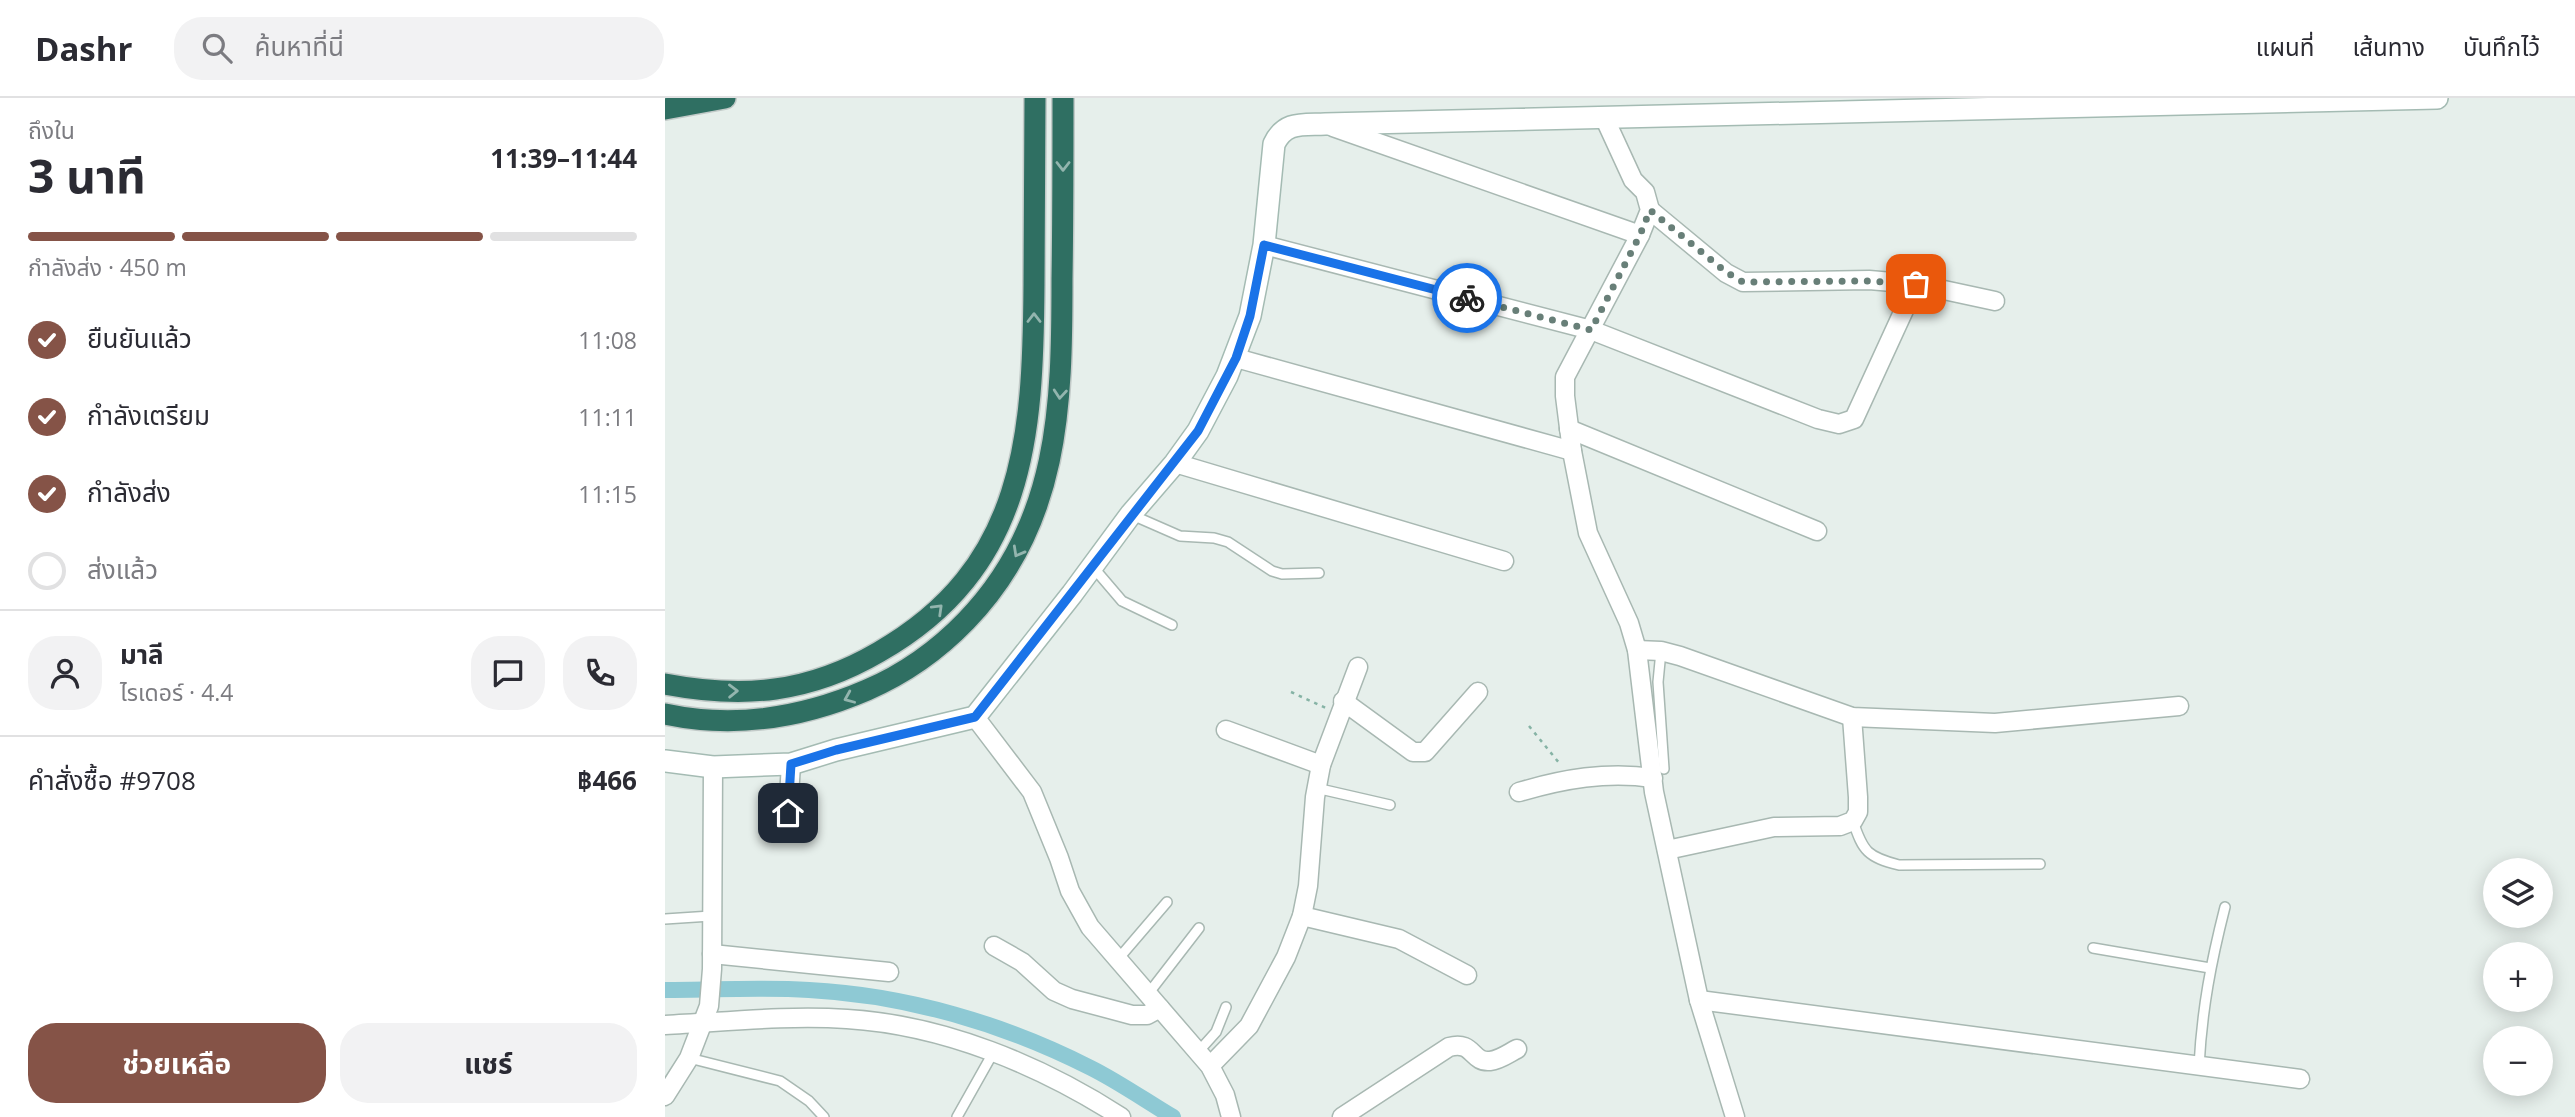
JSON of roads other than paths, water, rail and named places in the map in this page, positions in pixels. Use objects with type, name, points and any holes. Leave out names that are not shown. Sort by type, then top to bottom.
[{"type":"highway","points":[[665,109],[725,98]]},
{"type":"highway","points":[[665,684],[708,692],[761,691],[810,683],[869,658],[898,642],[933,615],[964,584],[986,553],[1002,521],[1016,483],[1024,448],[1032,376],[1035,98]]},
{"type":"highway","points":[[665,714],[721,722],[758,721],[801,714],[841,701],[906,670],[956,632],[1006,573],[1032,523],[1044,489],[1054,444],[1061,375],[1063,98]]},
{"type":"main road","points":[[665,761],[713,767],[791,764],[836,750],[975,717],[1198,431],[1236,358],[1250,316],[1264,245],[1274,144],[1280,133],[1289,127],[2437,98]]},
{"type":"street","points":[[1604,117],[1633,180],[1645,192],[1650,210],[1726,272],[1743,282],[1869,281],[1916,284],[1995,301]]},
{"type":"street","points":[[1325,124],[1640,235]]},
{"type":"street","points":[[1650,210],[1640,235],[1565,377],[1569,429],[1588,533],[1629,623],[1637,650],[1658,773],[1667,850],[1699,1000],[1735,1117]]},
{"type":"street","points":[[1264,245],[1591,330],[1818,419],[1839,424],[1854,419],[1863,404],[1916,284]]},
{"type":"street","points":[[1236,358],[1572,451]]},
{"type":"street","points":[[1569,429],[1817,531]]},
{"type":"street","points":[[1175,463],[1504,561]]},
{"type":"street","points":[[1637,650],[1661,651],[1680,656],[1852,717],[1995,723],[2179,706]]},
{"type":"street","points":[[1204,1059],[1249,1026],[1286,957],[1302,916],[1308,886],[1316,788],[1321,765],[1358,667]]},
{"type":"street","points":[[1341,708],[1413,752],[1425,751],[1478,692]]},
{"type":"street","points":[[975,717],[1032,792],[1070,891],[1090,927],[1204,1059],[1220,1082],[1234,1114]]},
{"type":"street","points":[[1667,850],[1774,827],[1840,826],[1853,821],[1858,812],[1858,797],[1852,717]]},
{"type":"street","points":[[1226,730],[1321,765]]},
{"type":"street","points":[[788,813],[791,764]]},
{"type":"street","points":[[665,1096],[689,1058],[705,1015],[712,962],[713,767]]},
{"type":"street","points":[[1519,792],[1606,775],[1658,773]]},
{"type":"street","points":[[1302,916],[1399,939],[1467,975]]},
{"type":"street","points":[[994,946],[1022,962],[1054,991],[1072,999],[1132,1015],[1147,1015],[1160,1008]]},
{"type":"street","points":[[712,962],[889,972]]},
{"type":"street","points":[[1699,1000],[2300,1079]]},
{"type":"street","points":[[665,1025],[705,1015],[848,1019],[923,1031],[1048,1074],[1121,1117]]},
{"type":"street","points":[[1342,1117],[1449,1047],[1467,1046],[1479,1059],[1487,1061],[1498,1059],[1517,1049]]},
{"type":"lane","points":[[1131,514],[1180,536],[1214,538],[1228,542],[1272,572],[1319,573]]},
{"type":"lane","points":[[1092,565],[1122,601],[1172,625]]},
{"type":"lane","points":[[1658,773],[1658,682],[1661,651]]},
{"type":"lane","points":[[1316,788],[1390,805]]},
{"type":"lane","points":[[1853,821],[1866,852],[1877,859],[1899,865],[2040,864]]},
{"type":"lane","points":[[1119,958],[1167,902]]},
{"type":"lane","points":[[2199,1066],[2202,1015],[2225,907]]},
{"type":"lane","points":[[665,919],[711,916]]},
{"type":"lane","points":[[1148,994],[1199,928]]},
{"type":"lane","points":[[2093,948],[2210,968]]},
{"type":"lane","points":[[1204,1059],[1226,1007]]},
{"type":"lane","points":[[957,1117],[993,1053]]},
{"type":"lane","points":[[689,1058],[780,1081],[809,1101],[824,1117]]},
{"type":"waterway","points":[[665,990],[809,990],[918,1005],[990,1025],[1058,1052],[1112,1079],[1173,1117]]}]
